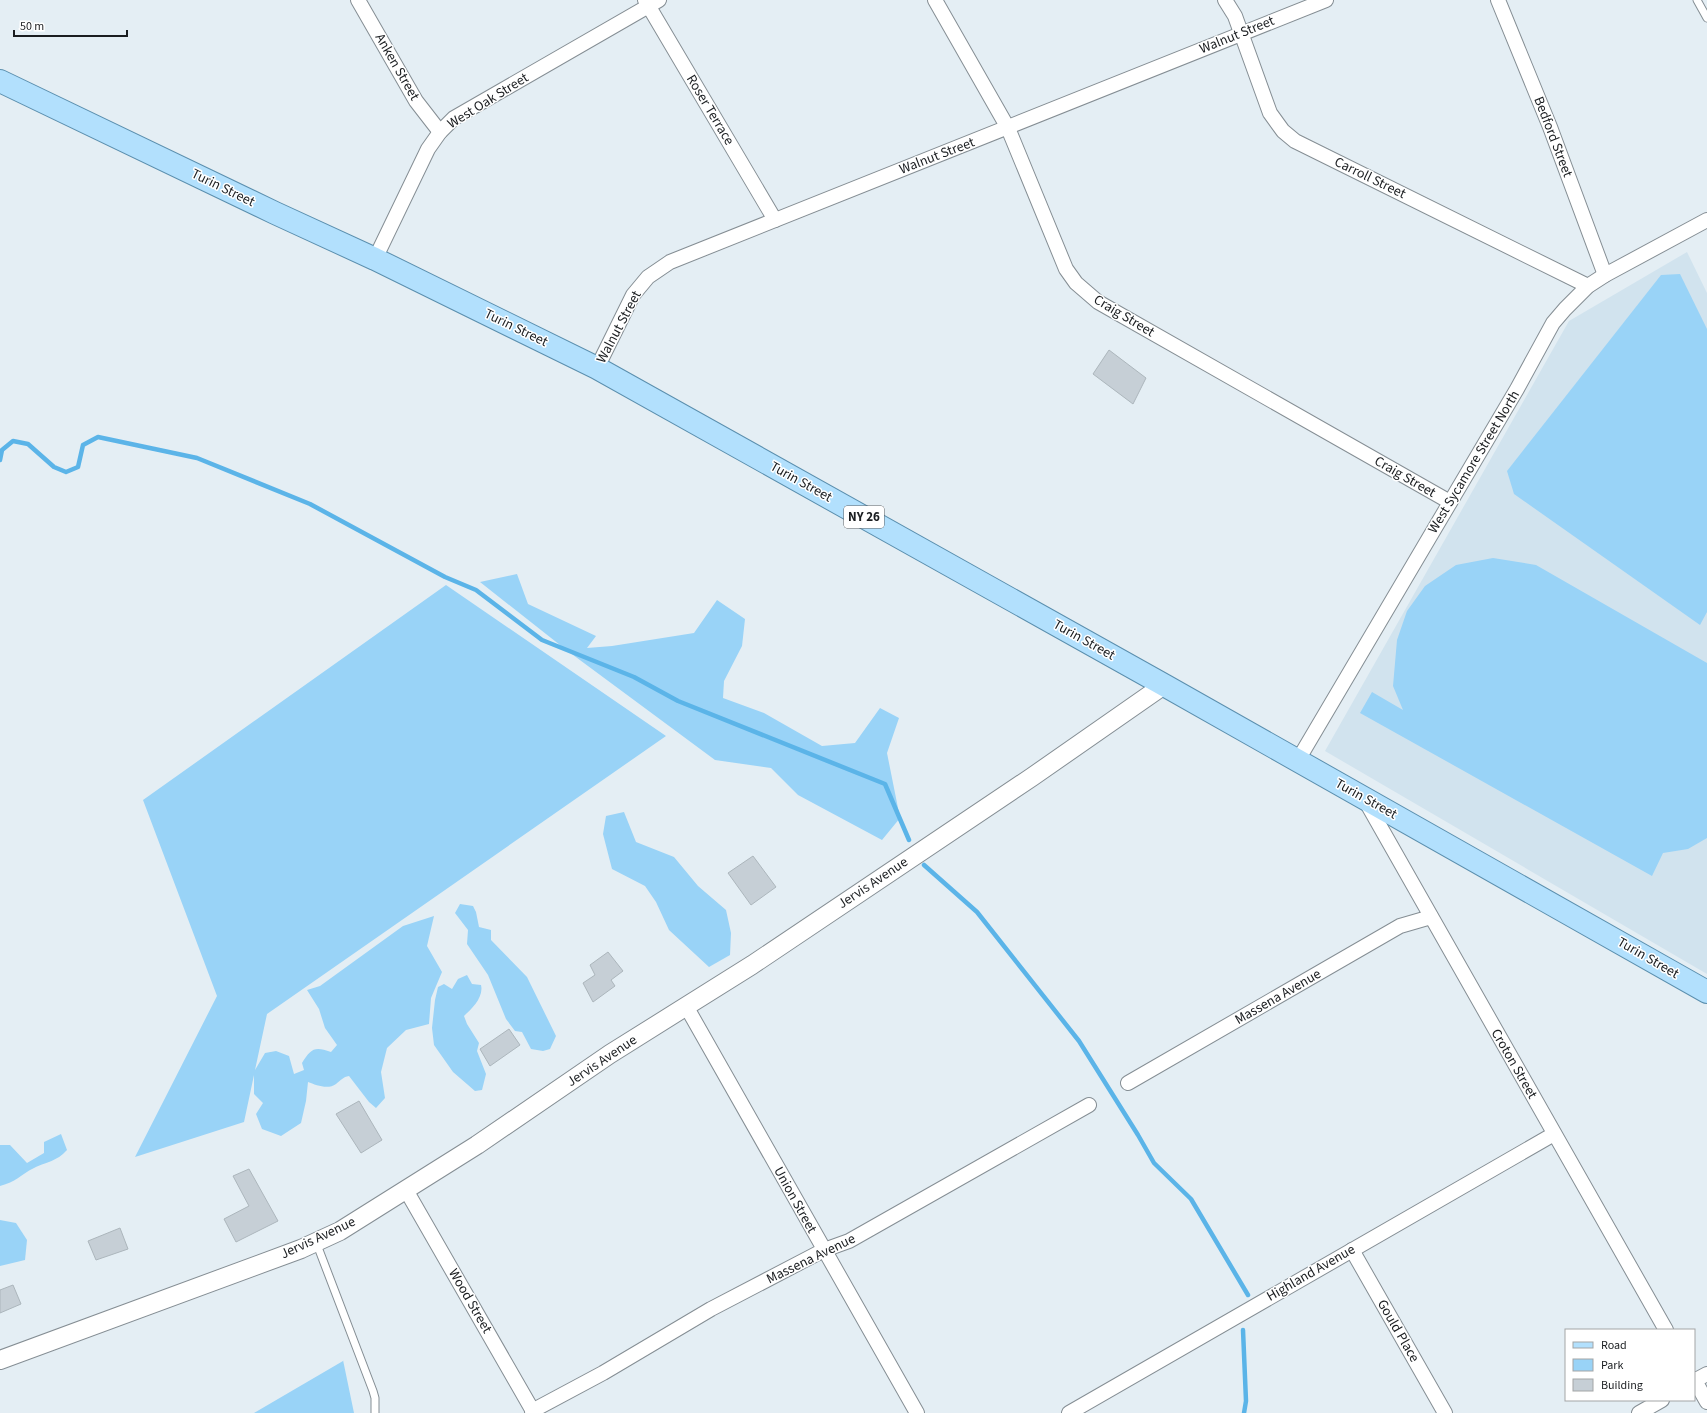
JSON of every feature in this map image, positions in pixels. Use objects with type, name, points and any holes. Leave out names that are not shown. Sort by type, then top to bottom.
[{"type":"main road","name":"Turin Street","points":[[0,81],[275,213],[375,259],[597,368],[1298,760],[1707,992]]},
{"type":"street","name":"Anken Street","points":[[358,0],[416,101],[440,132]]},
{"type":"street","name":"Craig Street","points":[[935,0],[1008,128],[1066,269],[1076,283],[1098,302],[1450,502]]},
{"type":"street","name":"Carroll Street","points":[[1225,0],[1235,16],[1270,113],[1283,131],[1295,141],[1588,286]]},
{"type":"street","name":"Walnut Street","points":[[597,368],[633,295],[648,277],[670,262],[1326,0]]},
{"type":"street","name":"Bedford Street","points":[[1498,0],[1550,127],[1605,275]]},
{"type":"street","name":"West Oak Street","points":[[375,259],[428,149],[440,132],[454,118],[651,2]]},
{"type":"street","name":"Roser Terrace","points":[[651,2],[775,220]]},
{"type":"street","name":"West Sycamore Street North","points":[[1298,760],[1517,389],[1553,323],[1565,308],[1588,286],[1605,275],[1707,220]]},
{"type":"street","name":"Jervis Avenue","points":[[0,1360],[301,1249],[340,1231],[477,1145],[610,1054],[752,965],[1032,777],[1164,685]]},
{"type":"street","name":"Croton Street","points":[[1363,797],[1665,1329]]},
{"type":"street","name":"Massena Avenue","points":[[1128,1083],[1400,926],[1431,917]]},
{"type":"street","name":"Union Street","points":[[686,1006],[917,1413]]},
{"type":"street","name":"Massena Avenue","points":[[533,1412],[603,1373],[711,1309],[824,1250],[849,1241],[1089,1105]]},
{"type":"street","name":"Highland Avenue","points":[[1069,1413],[1352,1250],[1439,1202],[1554,1134]]},
{"type":"street","name":"Wood Street","points":[[406,1190],[533,1412]]},
{"type":"street","name":"Gould Place","points":[[1352,1250],[1445,1413]]},
{"type":"street","points":[[1697,1379],[1707,1402]]},
{"type":"street","points":[[1639,1413],[1660,1401]]},
{"type":"lane","points":[[1697,0],[1707,18]]},
{"type":"lane","points":[[316,1242],[373,1391],[375,1398],[375,1413]]},
{"type":"shaded area","points":[[1687,252],[1707,293],[1707,974],[1325,751],[1569,321]]},
{"type":"green space","points":[[1680,274],[1707,329],[1707,612],[1700,625],[1514,494],[1507,471],[1661,275]]},
{"type":"green space","points":[[1493,558],[1536,565],[1707,663],[1707,838],[1688,849],[1663,853],[1652,876],[1360,713],[1372,692],[1403,710],[1393,686],[1397,640],[1407,611],[1425,586],[1456,565]]},
{"type":"green space","points":[[517,574],[528,604],[596,636],[587,648],[612,646],[694,633],[717,600],[745,619],[742,646],[724,681],[723,698],[764,713],[822,746],[855,743],[880,708],[899,718],[887,753],[900,818],[882,840],[798,795],[771,768],[715,760],[565,649],[480,582]]},
{"type":"green space","points":[[446,585],[666,736],[267,1014],[255,1070],[265,1053],[276,1051],[289,1056],[294,1074],[304,1070],[302,1063],[311,1052],[321,1049],[331,1052],[337,1045],[325,1028],[319,1009],[307,990],[320,986],[403,926],[434,916],[427,946],[442,972],[431,998],[429,1024],[406,1030],[387,1048],[381,1072],[385,1098],[376,1108],[369,1102],[349,1076],[329,1087],[308,1082],[306,1101],[301,1123],[281,1136],[262,1129],[256,1114],[263,1103],[254,1094],[254,1075],[244,1122],[135,1157],[217,996],[143,800]]},
{"type":"green space","points":[[624,812],[636,842],[674,857],[698,886],[726,910],[731,933],[730,955],[709,967],[669,930],[656,902],[645,886],[612,869],[603,834],[606,816]]},
{"type":"green space","points":[[460,904],[473,906],[476,912],[479,927],[491,930],[491,940],[527,977],[556,1036],[550,1049],[543,1051],[531,1049],[522,1032],[515,1031],[506,1019],[488,975],[467,944],[468,930],[455,913]]},
{"type":"green space","points":[[467,975],[472,984],[481,985],[481,994],[477,1002],[464,1016],[467,1024],[479,1043],[477,1051],[486,1074],[482,1090],[475,1091],[453,1072],[434,1045],[432,1028],[438,987],[444,984],[452,989],[458,979]]},
{"type":"green space","points":[[61,1134],[67,1150],[63,1154],[0,1186],[0,1145],[10,1145],[27,1163],[44,1153],[44,1142]]},
{"type":"green space","points":[[0,1220],[16,1223],[27,1240],[25,1260],[0,1266]]},
{"type":"green space","points":[[343,1361],[354,1413],[254,1413]]},
{"type":"building","points":[[1109,350],[1146,378],[1133,404],[1093,374]]},
{"type":"building","points":[[753,856],[776,887],[751,905],[728,873]]},
{"type":"building","points":[[608,952],[623,971],[611,980],[615,986],[593,1002],[583,983],[595,975],[590,965]]},
{"type":"building","points":[[509,1029],[520,1045],[490,1066],[480,1049]]},
{"type":"building","points":[[359,1101],[382,1140],[361,1153],[336,1114]]},
{"type":"building","points":[[249,1169],[278,1221],[236,1242],[224,1219],[249,1206],[233,1176]]},
{"type":"building","points":[[120,1228],[128,1249],[96,1260],[88,1241]]},
{"type":"building","points":[[13,1285],[21,1304],[0,1313],[0,1290]]},
{"type":"waterway","points":[[0,460],[2,450],[13,441],[28,444],[54,467],[66,472],[78,467],[83,445],[98,437],[197,458],[310,504],[445,577],[476,590],[542,640],[634,677],[678,701],[885,784],[909,840]]},
{"type":"waterway","points":[[924,865],[977,912],[1079,1041],[1154,1163],[1191,1199],[1248,1295]]},
{"type":"waterway","points":[[1243,1330],[1246,1401],[1244,1413]]}]
